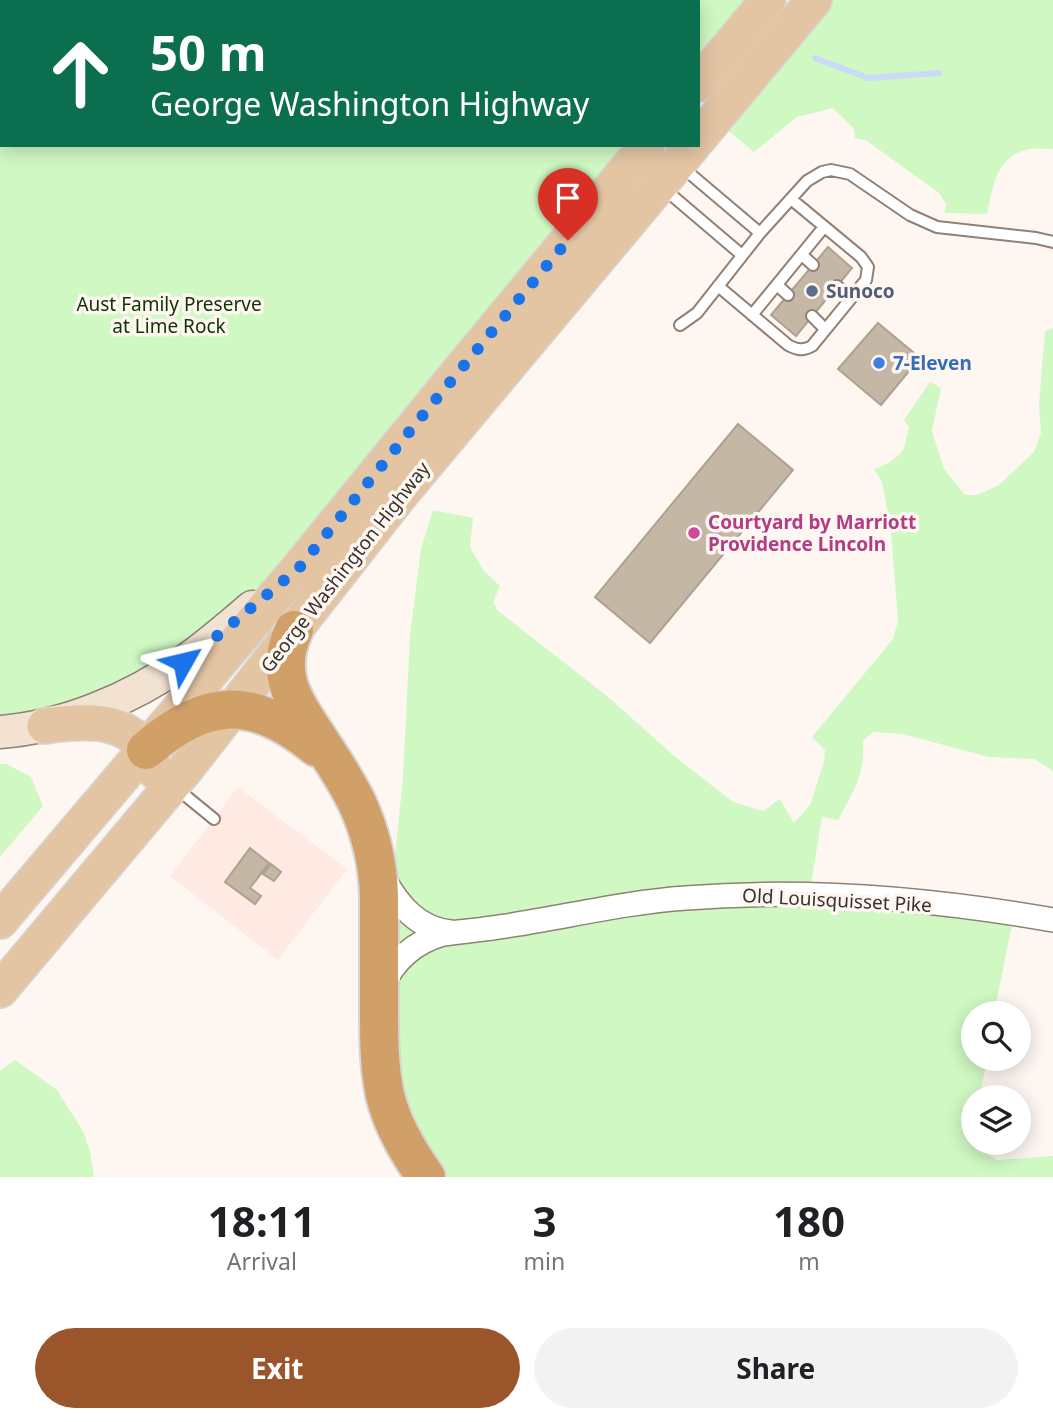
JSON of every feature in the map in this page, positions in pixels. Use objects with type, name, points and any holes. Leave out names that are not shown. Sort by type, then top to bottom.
[{"type":"highway","points":[[294,630],[287,651],[288,685],[298,707],[358,806],[372,843],[379,895],[380,1052],[386,1096],[401,1138],[426,1177]]},
{"type":"highway","points":[[146,750],[191,719],[215,711],[233,709],[258,712],[279,721],[303,737],[337,768]]},
{"type":"main road","points":[[700,82],[768,0]]},
{"type":"main road","name":"George Washington Highway","points":[[700,119],[814,0]]},
{"type":"main road","name":"George Washington Highway","points":[[0,921],[299,568],[458,373],[666,155]]},
{"type":"main road","name":"George Washington Highway","points":[[0,990],[233,709],[666,155]]},
{"type":"main road","points":[[45,726],[83,722],[105,724],[128,734],[146,750],[165,794]]},
{"type":"street","points":[[0,732],[45,726],[135,691],[167,673],[208,643],[299,568]]},
{"type":"street","points":[[375,859],[388,886],[403,908],[424,924],[454,932]]},
{"type":"street","name":"Old Louisquisset Pike","points":[[454,932],[512,925],[638,903],[769,894],[855,897],[978,908],[1053,920]]},
{"type":"street","points":[[379,993],[390,970],[414,946],[434,936],[454,932]]},
{"type":"lane","points":[[666,155],[760,233]]},
{"type":"lane","points":[[666,155],[742,255]]},
{"type":"lane","points":[[680,325],[696,313],[791,199],[814,176],[831,170],[850,174],[929,224],[947,229],[1006,234],[1053,242]]},
{"type":"lane","points":[[718,286],[788,345],[799,350],[811,346],[866,280],[868,267],[862,257],[791,199]]},
{"type":"lane","points":[[752,315],[824,227]]},
{"type":"lane","points":[[802,254],[813,265]]},
{"type":"lane","points":[[777,285],[788,295]]},
{"type":"lane","points":[[837,286],[851,298]]},
{"type":"lane","points":[[811,316],[825,329]]},
{"type":"lane","points":[[165,794],[214,819]]},
{"type":"shaded area","points":[[238,787],[347,869],[278,960],[170,876]]},
{"type":"green space","name":"Aust Family Preserve at Lime Rock","points":[[700,0],[758,0],[700,70]]},
{"type":"green space","points":[[808,0],[1053,0],[1053,149],[1030,149],[1010,158],[998,173],[987,214],[944,213],[947,205],[938,192],[867,141],[855,138],[854,129],[833,108],[797,117],[754,152],[713,118]]},
{"type":"green space","name":"Aust Family Preserve at Lime Rock","points":[[0,147],[635,147],[264,596],[89,707],[0,717]]},
{"type":"green space","points":[[1053,328],[1053,771],[1034,759],[988,757],[903,734],[873,732],[863,741],[860,773],[838,820],[822,817],[811,884],[1014,915],[996,1001],[961,1001],[961,1071],[985,1071],[982,1085],[961,1085],[961,1155],[990,1155],[997,1160],[1053,1156],[1053,1177],[415,1177],[392,1148],[393,876],[403,778],[410,635],[421,549],[433,510],[473,518],[470,547],[483,570],[500,586],[493,602],[498,611],[607,696],[673,755],[733,802],[763,811],[780,799],[794,823],[810,805],[824,762],[825,750],[812,737],[893,639],[898,621],[891,531],[882,482],[874,469],[890,462],[903,450],[909,427],[904,420],[930,382],[941,388],[932,431],[944,469],[965,495],[977,495],[999,485],[1034,452],[1041,433],[1039,404],[1045,331]]},
{"type":"green space","points":[[0,764],[6,764],[31,777],[43,806],[0,857]]},
{"type":"green space","points":[[15,1060],[57,1090],[83,1131],[90,1151],[94,1177],[0,1177],[0,1071]]},
{"type":"building","name":"Sunoco","points":[[828,247],[852,268],[796,336],[771,315]]},
{"type":"building","name":"7-Eleven","points":[[878,323],[920,358],[881,405],[838,369]]},
{"type":"building","name":"Courtyard by Marriott Providence Lincoln","points":[[738,424],[793,470],[650,643],[595,597]]},
{"type":"building","points":[[250,848],[269,863],[250,888],[261,896],[255,904],[225,882]]},
{"type":"building","points":[[271,864],[281,872],[274,881],[263,874]]},
{"type":"waterway","points":[[815,58],[868,78],[939,73]]},
{"type":"place","name":"Sunoco","points":[[812,291]]},
{"type":"place","name":"7-Eleven","points":[[879,363]]},
{"type":"place","name":"Courtyard by Marriott Providence Lincoln","points":[[694,533]]},
{"type":"route","points":[[183,662],[299,568],[568,240]]}]
